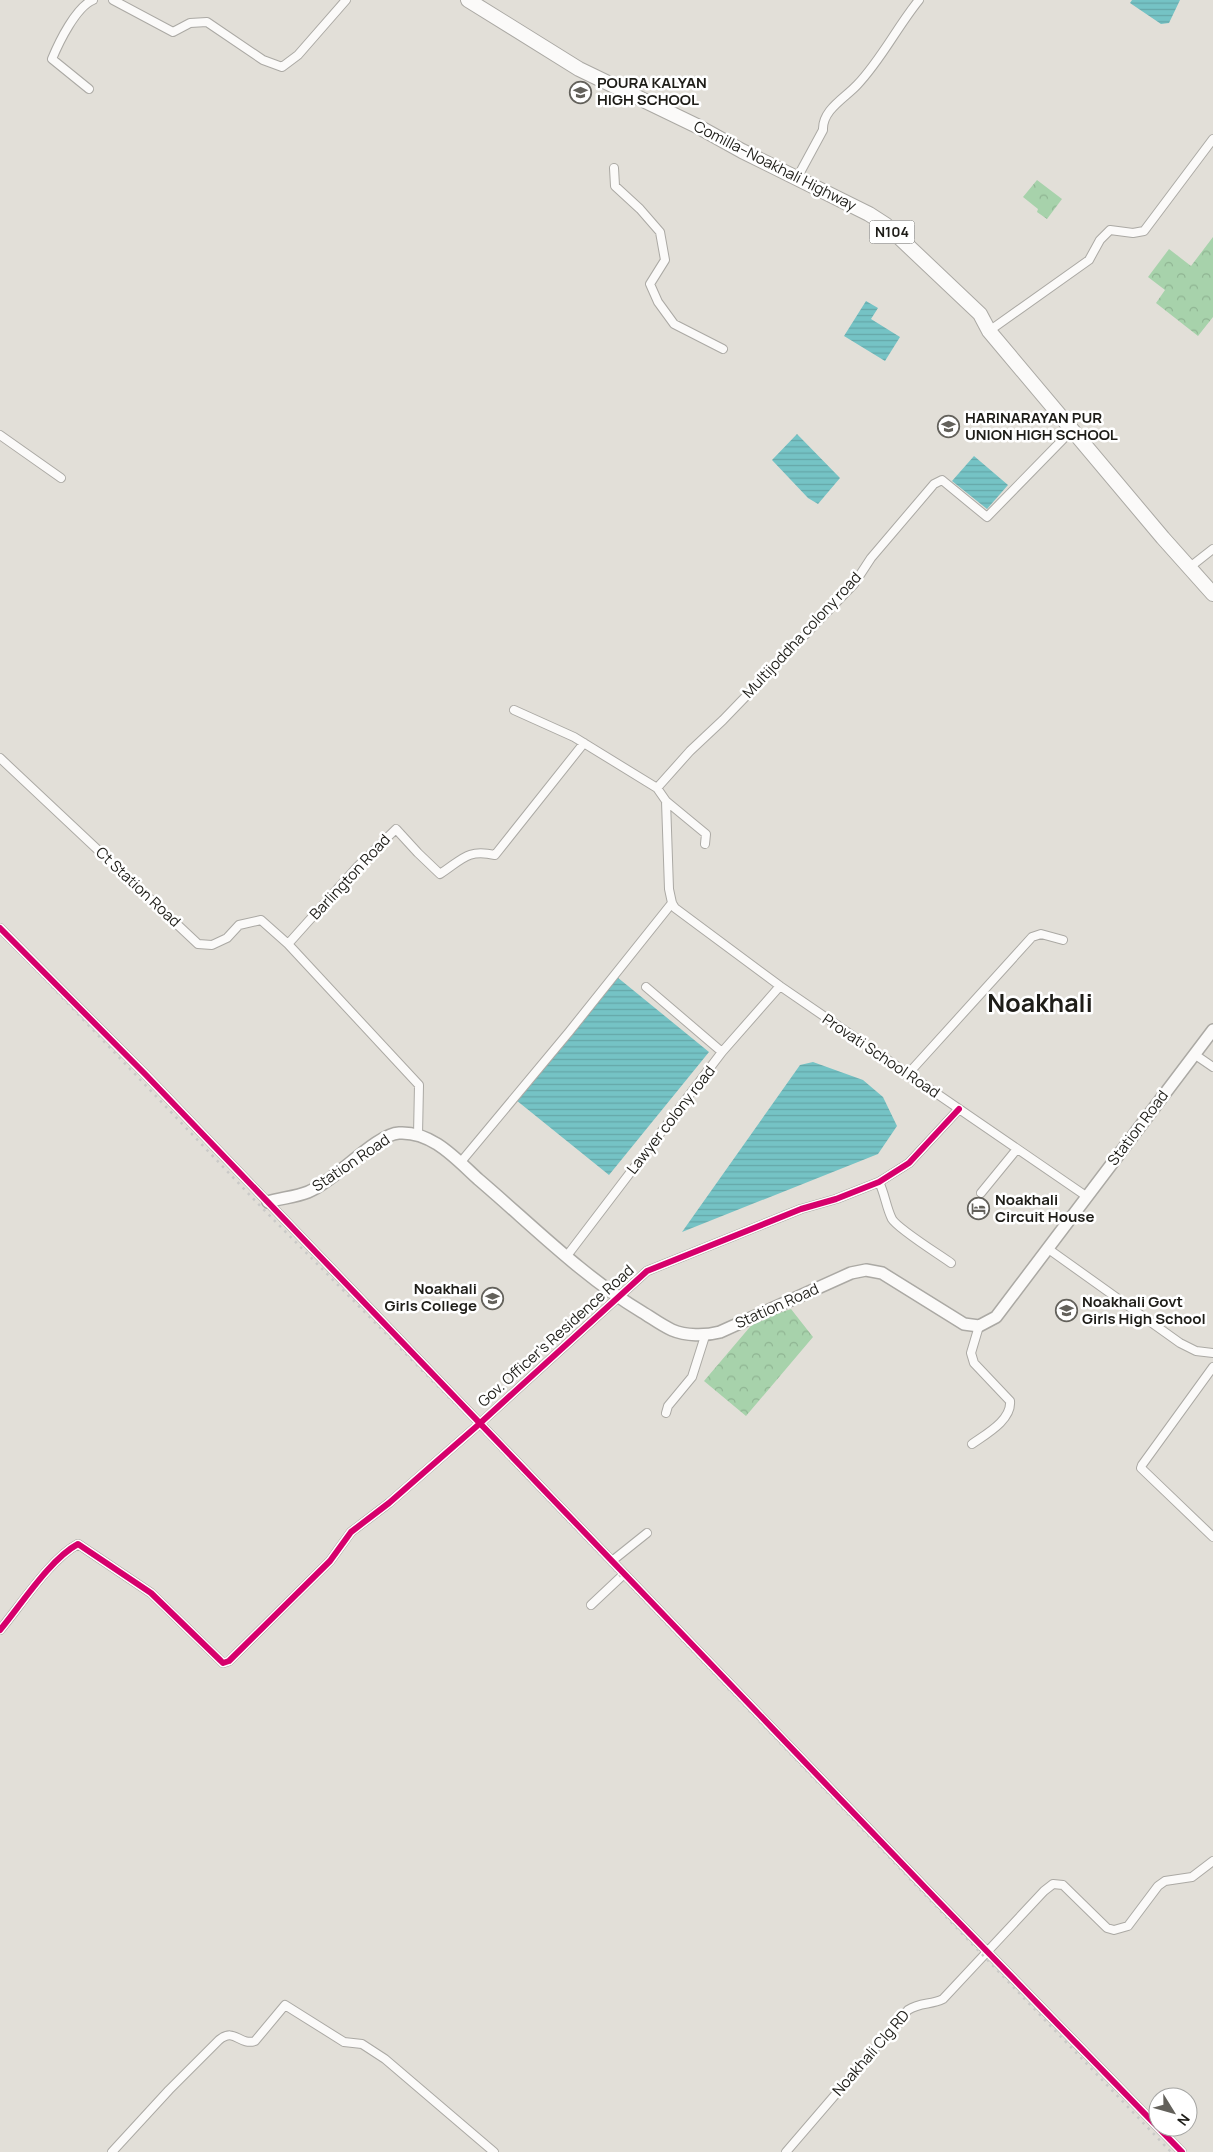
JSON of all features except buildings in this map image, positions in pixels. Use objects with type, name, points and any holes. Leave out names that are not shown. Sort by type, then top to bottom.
[{"type":"highway","name":"Comilla–Noakhali Highway","points":[[468,0],[579,69],[697,126],[869,214],[886,226],[980,314],[989,331],[1213,594]]},
{"type":"street","points":[[89,90],[52,59],[60,40],[78,15],[93,0]]},
{"type":"street","points":[[113,0],[173,32],[190,23],[207,22],[263,60],[282,67],[298,55],[346,0]]},
{"type":"street","points":[[797,178],[823,130],[823,122],[831,110],[868,71],[919,0]]},
{"type":"street","points":[[989,331],[1089,260],[1100,240],[1110,230],[1133,233],[1144,230],[1213,139]]},
{"type":"street","points":[[614,168],[615,186],[640,209],[660,232],[665,260],[650,284],[658,302],[674,324],[723,350]]},
{"type":"street","name":"Multijoddha colony road","points":[[662,785],[690,751],[854,584],[871,558],[934,484],[942,480],[988,517],[1073,429]]},
{"type":"street","points":[[0,435],[61,478]]},
{"type":"street","points":[[1190,567],[1213,549]]},
{"type":"street","points":[[460,1163],[672,903],[666,836],[666,801],[662,785],[584,743],[514,710]]},
{"type":"street","name":"Barlington Road","points":[[288,944],[358,866],[396,829],[440,874],[471,853],[482,852],[495,855],[584,743]]},
{"type":"street","name":"Ct Station Road","points":[[0,758],[198,944],[212,945],[227,938],[239,925],[261,920],[288,944]]},
{"type":"street","points":[[666,801],[706,834],[705,844]]},
{"type":"street","name":"Provati School Road","points":[[672,903],[675,908],[705,932],[746,962],[907,1075],[1086,1196]]},
{"type":"street","points":[[0,928],[480,1421],[624,1574],[987,1952],[1182,2152]]},
{"type":"street","points":[[907,1075],[1032,937],[1041,934],[1063,940]]},
{"type":"street","points":[[288,944],[419,1085],[418,1135]]},
{"type":"street","name":"Lawyer colony road","points":[[566,1257],[722,1052],[780,986]]},
{"type":"street","points":[[646,987],[722,1052]]},
{"type":"street","name":"Station Road","points":[[268,1202],[309,1192],[342,1170],[386,1136],[398,1133],[418,1135],[426,1137],[460,1163],[566,1257],[618,1298],[672,1330],[705,1336],[720,1332],[851,1273],[866,1270],[882,1273],[964,1324],[979,1326],[996,1317],[1213,1030]]},
{"type":"street","points":[[1194,1054],[1213,1067]]},
{"type":"street","name":"Gov. Officer's Residence Road","points":[[0,1630],[54,1564],[68,1550],[78,1544],[151,1593],[223,1663],[229,1661],[330,1561],[351,1532],[389,1503],[647,1271],[801,1209],[836,1199],[879,1182],[909,1163],[959,1109]]},
{"type":"street","points":[[980,1193],[1017,1149]]},
{"type":"street","points":[[879,1182],[893,1220],[951,1263]]},
{"type":"street","points":[[1047,1248],[1180,1343],[1196,1351],[1213,1353]]},
{"type":"street","points":[[972,1444],[1005,1418],[1011,1408],[1010,1401],[974,1363],[971,1353],[979,1326]]},
{"type":"street","points":[[666,1413],[668,1406],[692,1377],[705,1336]]},
{"type":"street","points":[[1213,1367],[1142,1465],[1142,1468],[1213,1537]]},
{"type":"street","points":[[612,1561],[647,1533]]},
{"type":"street","points":[[591,1605],[624,1574]]},
{"type":"street","name":"Noakhali Clg RD","points":[[786,2152],[908,2010],[917,2004],[935,2003],[943,1999],[1044,1891],[1053,1884],[1062,1885],[1106,1928],[1120,1929],[1128,1926],[1158,1886],[1165,1881],[1192,1877],[1213,1860]]},
{"type":"street","points":[[112,2152],[218,2040],[230,2034],[245,2042],[255,2041],[285,2005],[344,2042],[362,2044],[385,2059],[494,2152]]},
{"type":"green space","points":[[1037,180],[1062,199],[1047,219],[1037,212],[1038,209],[1023,197]]},
{"type":"green space","points":[[1213,237],[1213,317],[1198,336],[1156,303],[1165,290],[1148,277],[1169,249],[1191,266]]},
{"type":"green space","points":[[791,1309],[813,1337],[746,1416],[704,1381],[755,1321]]},
{"type":"water","points":[[1132,0],[1180,0],[1169,23],[1161,24],[1130,3]]},
{"type":"water","points":[[866,301],[878,308],[871,319],[900,337],[885,361],[844,336]]},
{"type":"water","points":[[797,434],[840,478],[818,504],[808,498],[772,460]]},
{"type":"water","points":[[974,456],[1008,485],[987,509],[952,481]]},
{"type":"water","points":[[617,977],[709,1052],[609,1175],[516,1100]]},
{"type":"water","points":[[813,1062],[863,1080],[883,1097],[897,1126],[878,1154],[682,1232],[800,1065]]},
{"type":"railway","points":[[0,932],[264,1210],[477,1426],[1171,2152]]},
{"type":"cycle path","points":[[0,928],[145,1074],[939,1902],[1182,2152]]},
{"type":"cycle path","points":[[0,1630],[36,1583],[57,1560],[78,1544],[151,1593],[223,1663],[229,1661],[330,1561],[351,1532],[389,1503],[477,1426],[647,1271],[801,1209],[836,1199],[879,1182],[909,1163],[959,1109]]},
{"type":"place","name":"POURA KALYAN HIGH SCHOOL","points":[[581,92]]},
{"type":"place","name":"HARINARAYAN PUR UNION HIGH SCHOOL","points":[[949,427]]},
{"type":"place","name":"Noakhali Circuit House","points":[[979,1209]]},
{"type":"place","name":"Noakhali Girls College","points":[[493,1298]]},
{"type":"place","name":"Noakhali Govt Girls High School","points":[[1066,1311]]},
{"type":"district","name":"Noakhali","points":[[1040,1003]]}]
